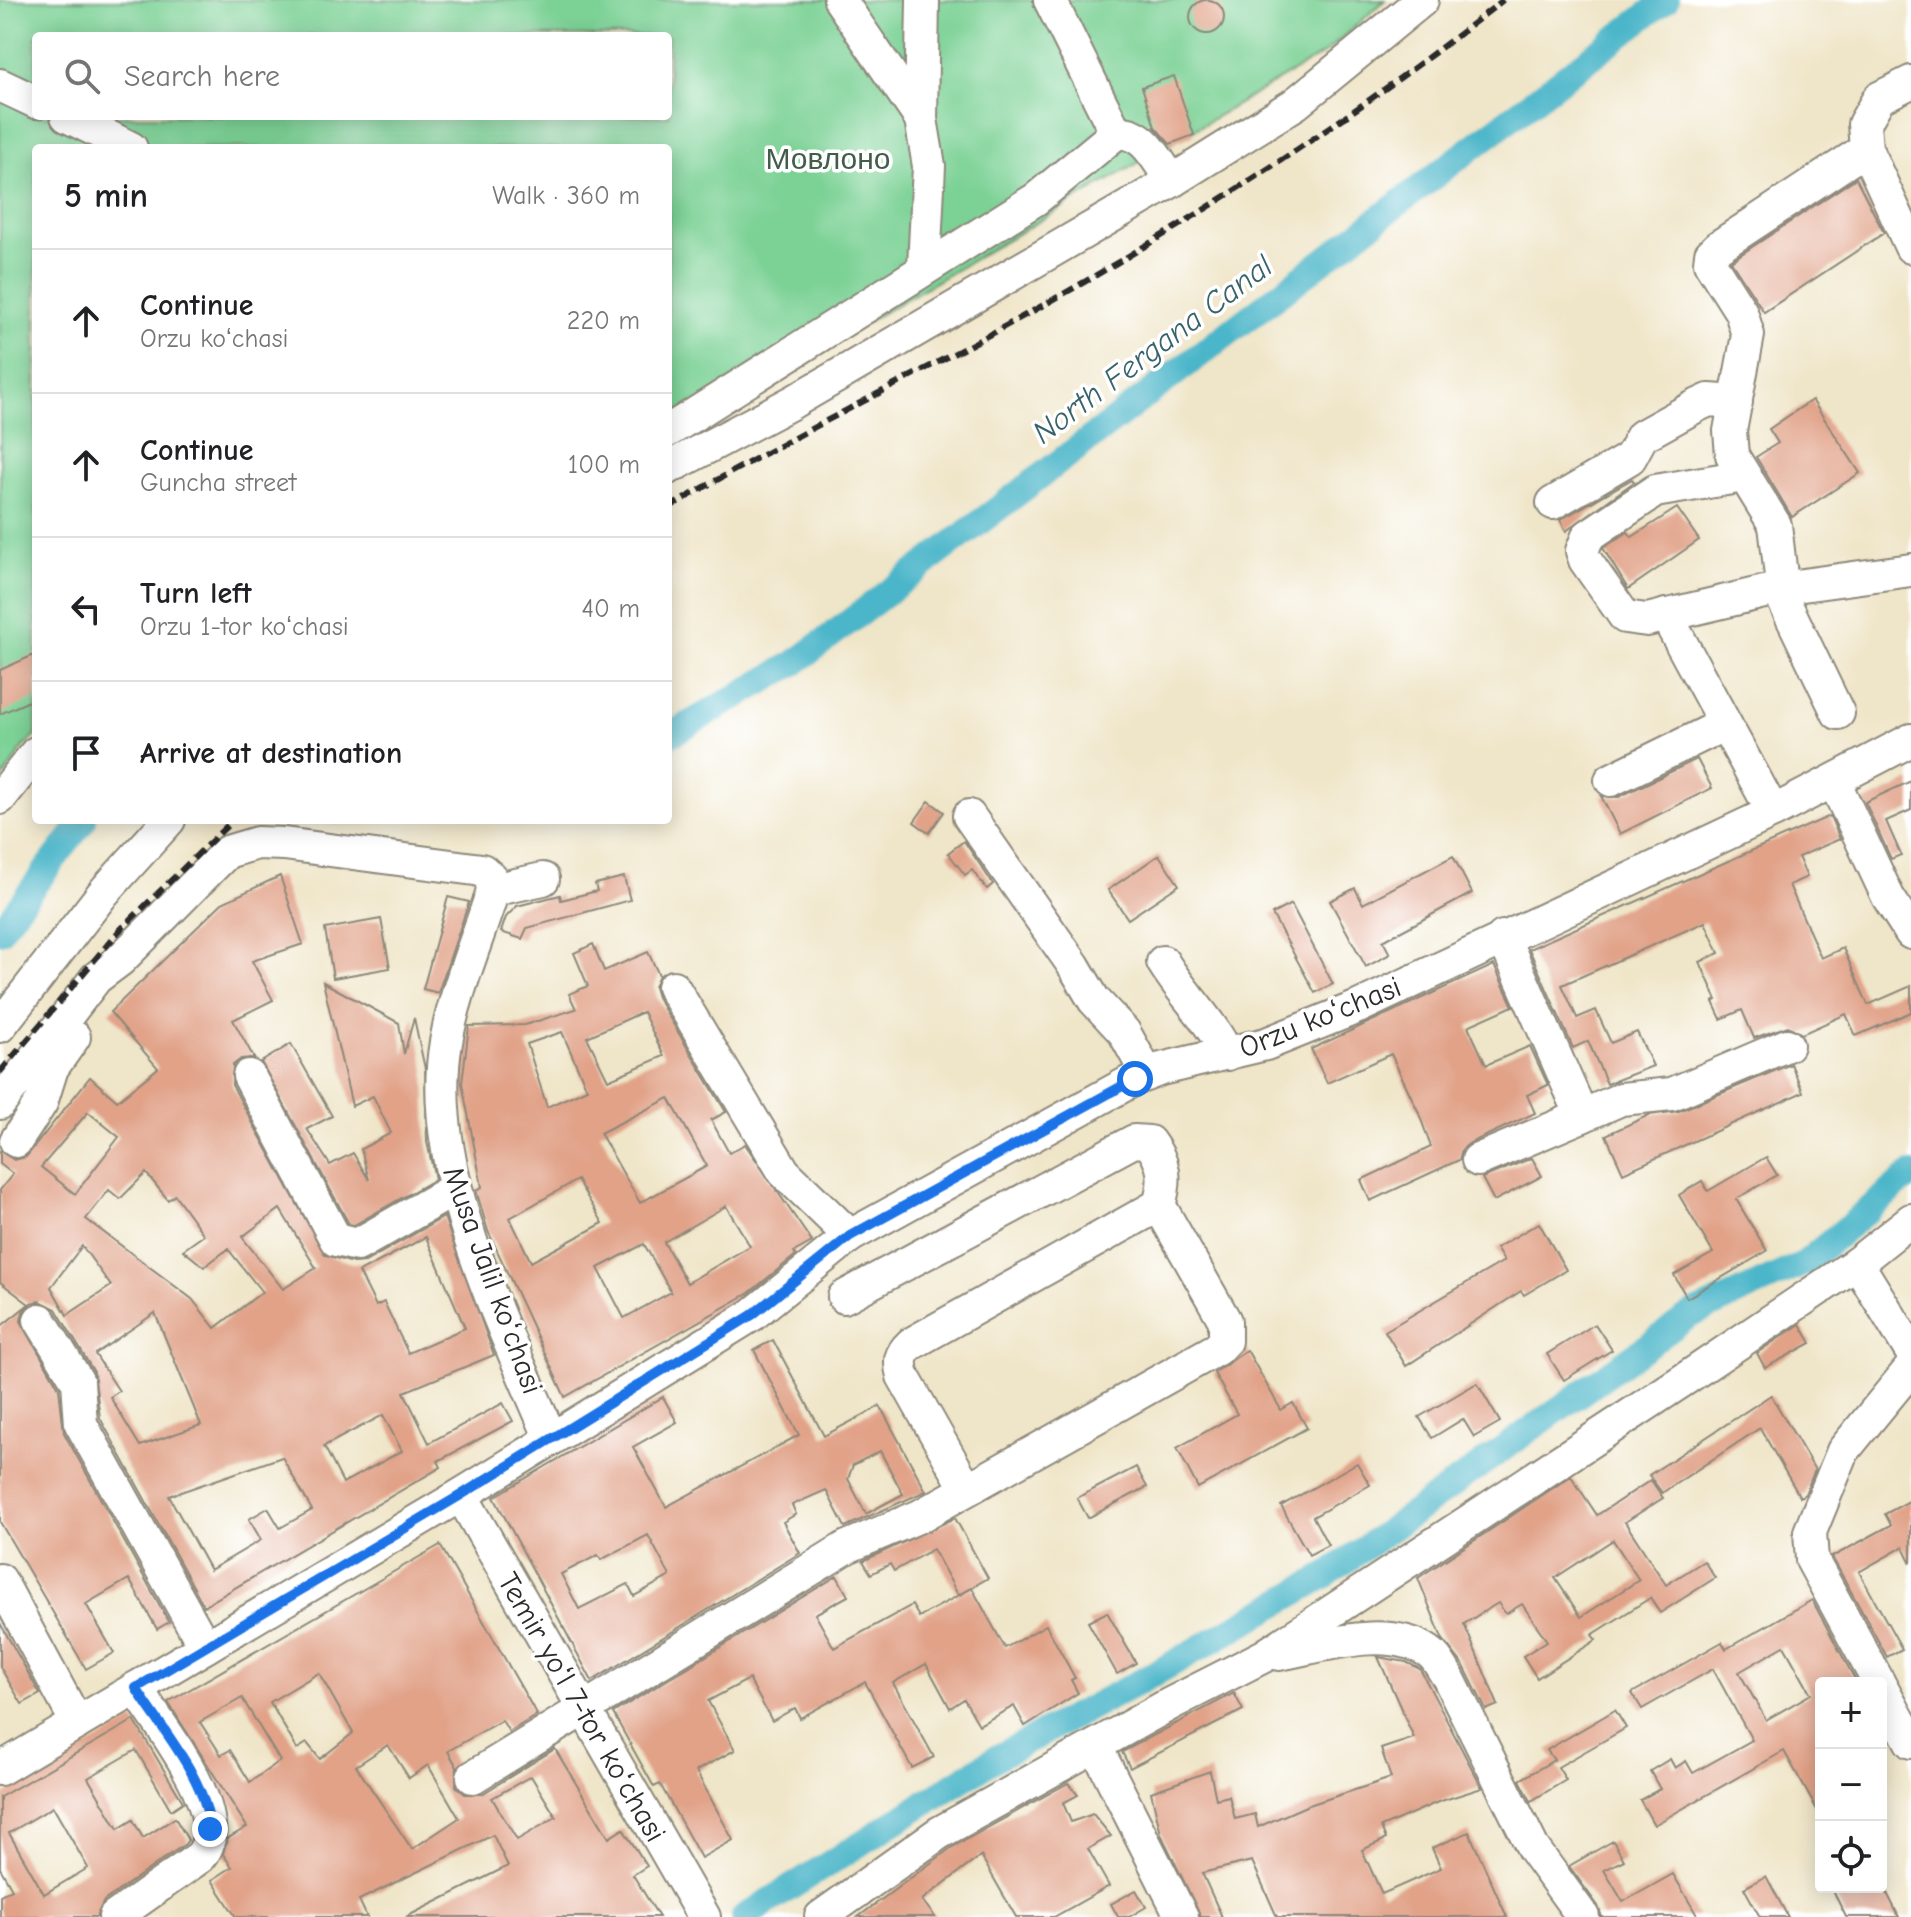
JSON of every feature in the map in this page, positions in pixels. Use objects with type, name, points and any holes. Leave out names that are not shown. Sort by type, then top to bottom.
[{"type":"street","points":[[840,0],[921,119]]},
{"type":"street","points":[[923,0],[921,119],[929,166],[924,267]]},
{"type":"street","points":[[1050,0],[1116,133]]},
{"type":"street","points":[[672,466],[793,402],[1172,181],[1295,104],[1422,0]]},
{"type":"street","points":[[1911,82],[1879,98],[1864,124],[1866,149],[1911,247]]},
{"type":"street","points":[[0,85],[32,100]]},
{"type":"street","points":[[75,120],[123,144]]},
{"type":"street","points":[[672,428],[1036,199],[1116,133],[1133,134],[1142,139],[1172,181]]},
{"type":"street","points":[[1838,713],[1790,615],[1781,588],[1775,525],[1744,476],[1730,444],[1748,335],[1741,312],[1714,273],[1711,254],[1866,149]]},
{"type":"street","points":[[1553,503],[1630,458],[1642,436],[1696,406],[1709,400],[1736,402]]},
{"type":"street","points":[[1744,476],[1655,491],[1582,543],[1585,560],[1625,617],[1635,621],[1781,588],[1911,570]]},
{"type":"street","points":[[1666,615],[1773,812]]},
{"type":"street","points":[[1611,780],[1725,724]]},
{"type":"street","name":"Orzu koʻchasi","points":[[0,1769],[461,1495],[752,1315],[850,1236],[1147,1074],[1227,1054],[1307,1029],[1773,812],[1911,740]]},
{"type":"street","points":[[0,798],[32,758]]},
{"type":"street","points":[[1834,781],[1888,897],[1911,933]]},
{"type":"street","points":[[969,816],[1074,966],[1094,1000],[1124,1032],[1147,1074]]},
{"type":"street","points":[[0,1026],[104,892],[165,824]]},
{"type":"street","points":[[0,1103],[96,978],[120,960],[227,852],[257,843],[471,867],[482,870],[491,878],[493,890],[543,879]]},
{"type":"street","name":"Musa Jalil koʻchasi","points":[[493,890],[446,1042],[442,1111],[455,1189],[513,1348],[551,1439]]},
{"type":"street","points":[[1503,937],[1582,1116]]},
{"type":"street","points":[[16,1141],[41,1103],[52,1068],[113,987],[120,960]]},
{"type":"street","points":[[1163,962],[1181,991],[1210,1021],[1227,1054]]},
{"type":"street","points":[[673,987],[784,1172],[850,1236]]},
{"type":"street","points":[[1478,1160],[1621,1099],[1672,1094],[1787,1045]]},
{"type":"street","points":[[249,1076],[336,1240],[357,1245],[455,1189]]},
{"type":"street","points":[[844,1297],[1134,1141],[1149,1142],[1163,1164],[1165,1185],[1159,1205],[911,1344],[902,1353],[899,1364],[903,1376],[967,1489]]},
{"type":"street","points":[[473,1777],[847,1547],[920,1516],[1225,1341],[1225,1321],[1159,1205]]},
{"type":"street","points":[[821,1917],[939,1833],[1264,1656],[1857,1263],[1911,1220]]},
{"type":"street","points":[[1857,1263],[1911,1351]]},
{"type":"street","points":[[40,1320],[78,1382],[81,1424],[205,1647]]},
{"type":"street","points":[[1876,1677],[1812,1560],[1810,1532],[1843,1451],[1911,1368]]},
{"type":"street","name":"Temir yoʻl 7-tor koʻchasi","points":[[461,1495],[699,1911]]},
{"type":"street","points":[[0,1580],[77,1723]]},
{"type":"street","points":[[1264,1656],[1379,1640],[1408,1640],[1432,1653],[1448,1677],[1533,1848],[1583,1917]]},
{"type":"street","points":[[115,1917],[200,1857],[207,1850],[210,1829],[205,1803],[194,1781],[136,1688]]},
{"type":"street","points":[[1887,1698],[1911,1742]]},
{"type":"street","points":[[1096,1747],[1182,1917]]},
{"type":"green space","name":"Мовлоно","points":[[0,0],[1385,0],[1325,53],[672,437],[672,144],[32,144],[32,739],[23,747],[0,783]]},
{"type":"building","points":[[1207,0],[1219,5],[1224,17],[1219,29],[1207,34],[1195,29],[1190,17],[1195,5]]},
{"type":"building","points":[[1174,76],[1194,135],[1170,144],[1155,127],[1142,87]]},
{"type":"building","points":[[1856,178],[1884,233],[1764,312],[1731,261]]},
{"type":"building","points":[[1812,400],[1860,473],[1792,517],[1756,457],[1778,443],[1769,429]]},
{"type":"building","points":[[1632,479],[1634,482],[1566,531],[1560,520]]},
{"type":"building","points":[[1677,508],[1699,540],[1628,589],[1603,548],[1628,532],[1632,537]]},
{"type":"building","points":[[32,656],[32,700],[0,714],[0,670]]},
{"type":"building","points":[[1697,759],[1712,788],[1620,834],[1601,796],[1619,797]]},
{"type":"building","points":[[1911,781],[1911,810],[1886,821],[1901,855],[1891,859],[1865,802]]},
{"type":"building","points":[[929,801],[944,812],[929,833],[914,822]]},
{"type":"building","points":[[1830,816],[1840,839],[1798,857],[1807,877],[1789,885],[1821,958],[1843,948],[1868,1005],[1911,986],[1911,1012],[1856,1036],[1846,1014],[1802,1034],[1788,1026],[1754,1038],[1742,1010],[1721,1019],[1713,1002],[1717,1000],[1700,962],[1719,953],[1705,922],[1562,985],[1577,1018],[1596,1010],[1611,1043],[1637,1032],[1653,1066],[1607,1084],[1588,1041],[1573,1048],[1529,949]]},
{"type":"building","points":[[964,841],[993,884],[987,889],[972,870],[965,875],[948,853]]},
{"type":"building","points":[[1159,855],[1179,885],[1128,919],[1108,890]]},
{"type":"building","points":[[1453,856],[1472,893],[1383,941],[1390,954],[1366,967],[1330,901],[1355,888],[1363,904]]},
{"type":"building","points":[[280,876],[303,944],[252,961],[273,1000],[233,1020],[254,1058],[241,1059],[233,1065],[232,1085],[325,1255],[353,1263],[365,1262],[444,1217],[494,1355],[404,1392],[429,1443],[503,1403],[513,1421],[438,1461],[441,1467],[204,1606],[100,1418],[94,1372],[56,1309],[40,1301],[31,1303],[23,1312],[21,1321],[59,1388],[64,1433],[169,1622],[157,1629],[129,1579],[86,1604],[114,1653],[86,1669],[0,1522],[0,1327],[29,1304],[0,1282],[0,1190],[13,1174],[0,1164],[0,1151],[14,1160],[26,1157],[90,1077],[117,1101],[158,1068],[110,1012],[222,903]],"holes":[[[88,1112],[119,1137],[75,1194],[41,1167]],[[146,1173],[168,1200],[175,1195],[204,1235],[183,1250],[204,1267],[228,1249],[262,1292],[215,1328],[192,1299],[86,1219],[109,1190],[120,1199]],[[280,1209],[316,1268],[283,1289],[242,1237]],[[426,1237],[465,1328],[408,1353],[384,1302],[376,1306],[359,1272]],[[82,1246],[111,1286],[67,1315],[51,1287]],[[155,1313],[201,1425],[140,1446],[110,1397],[119,1391],[95,1354]],[[383,1415],[402,1451],[343,1483],[324,1446]],[[282,1457],[312,1510],[280,1528],[268,1508],[249,1519],[261,1540],[210,1570],[169,1496]]]},
{"type":"building","points":[[624,877],[630,900],[527,928],[522,939],[501,932],[506,917],[517,906],[560,895],[561,900],[597,891],[595,884]]},
{"type":"building","points":[[448,897],[469,902],[438,993],[423,989]]},
{"type":"building","points":[[1291,904],[1333,984],[1315,993],[1272,914]]},
{"type":"building","points":[[381,919],[390,968],[333,978],[325,929]]},
{"type":"building","points":[[593,944],[604,971],[648,952],[659,975],[654,987],[657,997],[726,1112],[711,1120],[729,1153],[745,1144],[812,1242],[794,1252],[796,1255],[749,1293],[565,1397],[488,1231],[476,1190],[482,1187],[462,1083],[469,1026],[525,1025],[576,1009],[569,994],[588,986],[574,953]],"holes":[[[643,1012],[664,1056],[608,1080],[587,1037]],[[562,1032],[587,1089],[547,1107],[527,1044]],[[669,1098],[707,1166],[640,1203],[600,1133]],[[577,1180],[603,1223],[531,1262],[510,1218]],[[726,1206],[750,1246],[687,1283],[664,1242]],[[644,1244],[671,1292],[624,1318],[598,1268]]]},
{"type":"building","points":[[1494,965],[1513,1006],[1468,1026],[1486,1065],[1530,1046],[1548,1085],[1527,1095],[1535,1113],[1470,1143],[1462,1149],[1459,1160],[1370,1201],[1361,1180],[1431,1147],[1418,1111],[1391,1054],[1327,1083],[1311,1049]]},
{"type":"building","points":[[323,982],[399,1023],[404,1054],[414,1018],[425,1069],[427,1142],[435,1179],[354,1225],[349,1224],[261,1062],[291,1044],[332,1116],[307,1129],[330,1165],[353,1153],[369,1180],[361,1149],[391,1133],[373,1096],[352,1106]]},
{"type":"building","points":[[1791,1064],[1803,1092],[1623,1173],[1606,1135],[1649,1115],[1679,1111]]},
{"type":"building","points":[[1766,1157],[1777,1175],[1736,1199],[1767,1251],[1687,1298],[1674,1275],[1713,1253],[1679,1195],[1702,1181],[1708,1191]]},
{"type":"building","points":[[1532,1158],[1542,1176],[1494,1201],[1482,1178]]},
{"type":"building","points":[[1539,1223],[1566,1270],[1524,1295],[1521,1291],[1406,1366],[1385,1331],[1504,1261],[1496,1248]]},
{"type":"building","points":[[1595,1324],[1612,1350],[1564,1380],[1547,1354]]},
{"type":"building","points":[[1800,1324],[1811,1343],[1765,1368],[1757,1353]]},
{"type":"building","points":[[773,1340],[824,1436],[880,1406],[926,1491],[845,1527],[826,1490],[792,1505],[796,1514],[783,1522],[800,1553],[592,1681],[494,1497],[663,1397],[677,1422],[633,1447],[666,1507],[799,1435],[754,1350]],"holes":[[[880,1451],[903,1494],[866,1514],[848,1479],[853,1465]],[[648,1535],[670,1576],[634,1596],[628,1584],[579,1609],[561,1574],[598,1555],[601,1560]]]},
{"type":"building","points":[[1247,1350],[1281,1410],[1293,1403],[1307,1428],[1198,1488],[1177,1448],[1237,1414],[1214,1373]]},
{"type":"building","points":[[1477,1383],[1500,1422],[1474,1437],[1463,1419],[1432,1438],[1419,1417]]},
{"type":"building","points":[[1771,1395],[1815,1470],[1805,1494],[1800,1497],[1760,1428],[1662,1493],[1649,1475]]},
{"type":"building","points":[[1357,1463],[1370,1485],[1313,1517],[1328,1545],[1309,1555],[1281,1506]]},
{"type":"building","points":[[1136,1467],[1147,1487],[1088,1518],[1077,1498]]},
{"type":"building","points":[[1571,1476],[1597,1515],[1651,1480],[1663,1498],[1625,1522],[1666,1585],[1704,1561],[1715,1578],[1660,1613],[1650,1598],[1592,1635],[1596,1640],[1537,1678],[1523,1656],[1547,1641],[1522,1604],[1506,1614],[1498,1603],[1464,1624],[1498,1705],[1486,1710],[1464,1666],[1442,1638],[1418,1578]],"holes":[[[1613,1540],[1639,1580],[1581,1617],[1555,1578]]]},
{"type":"building","points":[[1911,1500],[1911,1563],[1903,1547],[1859,1572],[1902,1649],[1887,1657],[1832,1557],[1891,1525],[1885,1514]]},
{"type":"building","points":[[955,1518],[988,1578],[958,1595],[933,1549],[894,1571],[890,1564],[871,1574],[863,1561]]},
{"type":"building","points":[[440,1545],[537,1715],[509,1732],[502,1720],[448,1751],[457,1767],[456,1786],[465,1794],[482,1794],[555,1749],[609,1838],[623,1829],[647,1866],[633,1875],[659,1917],[406,1917],[508,1866],[493,1835],[359,1900],[367,1917],[236,1917],[212,1880],[232,1867],[223,1854],[227,1839],[247,1827],[168,1702]],"holes":[[[319,1673],[353,1733],[320,1759],[307,1743],[297,1749],[270,1702]],[[242,1698],[280,1761],[250,1782],[230,1750],[221,1755],[200,1722]],[[388,1745],[409,1778],[428,1765],[459,1818],[412,1849],[356,1766]],[[531,1776],[556,1817],[517,1840],[492,1798]]]},
{"type":"building","points":[[837,1576],[848,1596],[815,1614],[834,1648],[912,1605],[919,1617],[972,1588],[1005,1648],[1046,1625],[1075,1678],[1071,1680],[1078,1693],[1025,1726],[1014,1706],[979,1725],[964,1699],[950,1708],[926,1664],[893,1683],[934,1757],[912,1768],[865,1682],[800,1718],[795,1708],[772,1721],[749,1679],[708,1701],[735,1750],[696,1771],[733,1840],[701,1858],[660,1784],[654,1787],[613,1713]]},
{"type":"building","points":[[1812,1600],[1854,1677],[1815,1677],[1815,1806],[1784,1751],[1654,1825],[1640,1800],[1660,1789],[1650,1771],[1670,1759],[1675,1768],[1686,1761],[1693,1773],[1752,1740],[1713,1669],[1642,1709],[1632,1693],[1722,1642],[1726,1649]],"holes":[[[1784,1646],[1811,1694],[1766,1720],[1739,1672]]]},
{"type":"building","points":[[1107,1612],[1136,1663],[1117,1674],[1088,1622]]},
{"type":"building","points":[[0,1623],[40,1694],[22,1704],[0,1667]]},
{"type":"building","points":[[1378,1657],[1406,1662],[1420,1669],[1482,1788],[1438,1802],[1381,1827],[1386,1839],[1362,1850],[1382,1894],[1441,1868],[1432,1848],[1469,1832],[1507,1917],[1277,1917],[1252,1861],[1202,1873],[1222,1917],[1201,1917],[1161,1834],[1151,1792],[1210,1771],[1216,1799],[1229,1796],[1235,1819],[1255,1814],[1258,1827],[1306,1806],[1391,1778],[1381,1749],[1414,1738]]},
{"type":"building","points":[[1234,1693],[1243,1710],[1130,1768],[1122,1752]]},
{"type":"building","points":[[1615,1710],[1626,1728],[1558,1767],[1566,1780],[1531,1801],[1520,1780],[1554,1760],[1547,1750]]},
{"type":"building","points":[[134,1720],[183,1802],[171,1810],[136,1750],[88,1778],[118,1829],[133,1820],[143,1838],[175,1818],[188,1840],[104,1901],[96,1917],[0,1917],[0,1895],[12,1889],[0,1868],[0,1797]],"holes":[[[53,1807],[88,1868],[44,1894],[9,1833]]]},
{"type":"building","points":[[1068,1783],[1078,1795],[1063,1803],[1071,1822],[1093,1814],[1111,1836],[1088,1849],[1109,1886],[1054,1917],[1016,1917],[981,1856],[922,1900],[935,1917],[858,1917],[951,1848]]},
{"type":"building","points":[[1613,1841],[1624,1860],[1604,1870],[1623,1902],[1673,1874],[1698,1917],[1602,1917],[1598,1906],[1569,1866]]},
{"type":"building","points":[[1766,1876],[1788,1917],[1760,1917],[1744,1888]]},
{"type":"building","points":[[1136,1890],[1146,1907],[1129,1917],[1118,1917],[1111,1904]]},
{"type":"building","points":[[1834,1893],[1887,1893],[1899,1917],[1846,1917]]},
{"type":"waterway","name":"North Fergana Canal","points":[[672,734],[795,663],[1666,0]]},
{"type":"waterway","name":"North Fergana Canal","points":[[0,931],[81,824]]},
{"type":"waterway","points":[[744,1917],[996,1758],[1156,1673],[1325,1576],[1689,1316],[1805,1263],[1911,1174]]},
{"type":"railway","points":[[672,506],[1040,307],[1146,245],[1354,111],[1503,0]]},
{"type":"railway","points":[[0,1072],[119,931],[229,824]]},
{"type":"route","points":[[210,1829],[205,1803],[194,1781],[136,1688],[461,1495],[752,1315],[850,1236],[1135,1079]]}]
